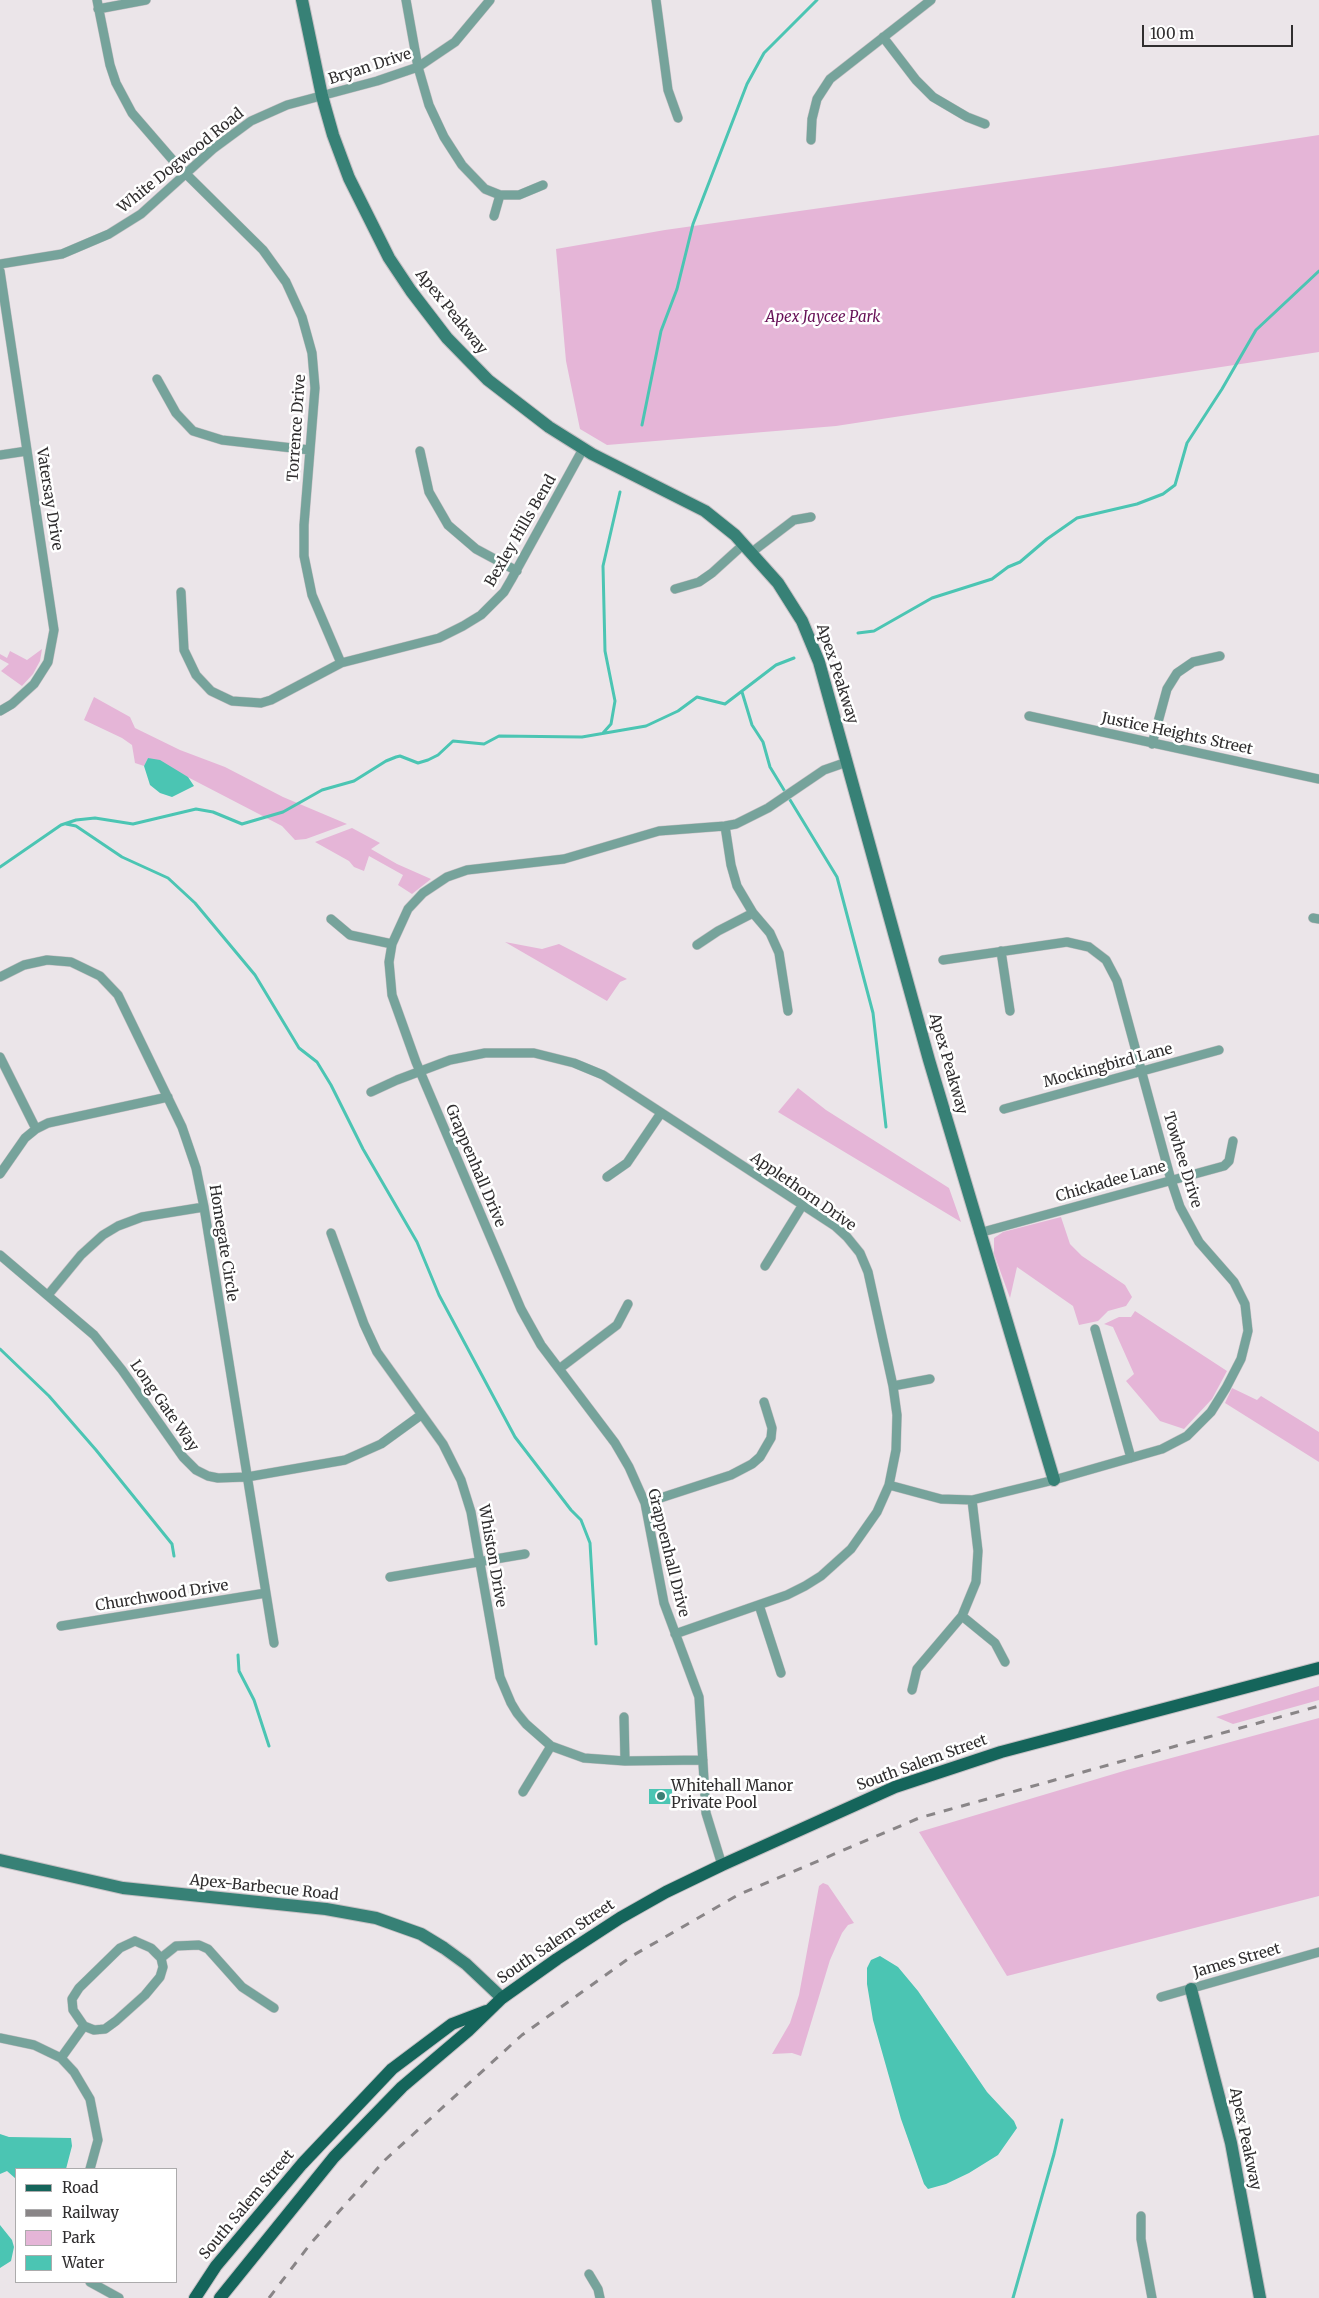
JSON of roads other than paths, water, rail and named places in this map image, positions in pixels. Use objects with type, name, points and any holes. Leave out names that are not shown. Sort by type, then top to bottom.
[{"type":"main road","name":"Apex Peakway","points":[[302,0],[322,96],[333,136],[359,200],[389,258],[411,291],[448,338],[488,380],[515,403],[583,449],[705,511],[748,548],[778,582],[802,622],[819,662],[979,1233],[1054,1480]]},
{"type":"main road","name":"South Salem Street","points":[[220,2298],[334,2157],[402,2088],[468,2032],[496,2004],[557,1958],[620,1918],[666,1892],[722,1865],[895,1787],[1001,1752],[1319,1668]]},
{"type":"main road","name":"Apex-Barbecue Road","points":[[0,1860],[138,1891],[326,1909],[376,1918],[421,1934],[444,1948],[466,1964],[496,2004]]},
{"type":"main road","name":"Apex Peakway","points":[[1191,1989],[1231,2143],[1260,2298]]},
{"type":"main road","name":"South Salem Street","points":[[195,2298],[216,2266],[296,2171],[392,2069],[452,2024],[496,2004]]},
{"type":"street","points":[[98,4],[146,0]]},
{"type":"street","points":[[406,0],[418,67],[429,105],[452,152],[485,189],[500,196],[519,195],[542,185]]},
{"type":"street","name":"Bryan Drive","points":[[322,96],[418,67],[455,42],[490,0]]},
{"type":"street","points":[[656,0],[668,90],[678,118]]},
{"type":"street","points":[[811,140],[814,108],[824,87],[838,71],[931,0]]},
{"type":"street","name":"Torrence Drive","points":[[98,4],[110,65],[124,98],[145,129],[185,173],[263,250],[280,272],[292,294],[308,336],[314,367],[315,398],[303,541],[305,563],[314,603],[341,663]]},
{"type":"street","points":[[883,37],[916,80],[933,97],[966,117],[985,124]]},
{"type":"street","name":"White Dogwood Road","points":[[0,264],[62,254],[95,241],[140,214],[213,149],[251,121],[287,105],[322,96]]},
{"type":"street","points":[[494,216],[500,196]]},
{"type":"street","name":"Vatersay Drive","points":[[0,271],[54,630],[48,662],[34,684],[12,704],[0,711]]},
{"type":"street","points":[[157,379],[176,414],[193,430],[222,440],[310,450]]},
{"type":"street","name":"Bexley Hills Bend","points":[[181,592],[182,638],[187,659],[203,684],[222,697],[245,703],[271,700],[341,663],[439,638],[472,621],[504,592],[583,449]]},
{"type":"street","points":[[0,455],[27,451]]},
{"type":"street","points":[[420,451],[429,492],[448,525],[476,549],[517,571]]},
{"type":"street","points":[[675,589],[699,582],[748,548],[794,520],[811,517]]},
{"type":"street","points":[[1152,744],[1167,689],[1177,673],[1193,662],[1220,656]]},
{"type":"street","name":"Justice Heights Street","points":[[1029,716],[1319,779]]},
{"type":"street","name":"Grappenhall Drive","points":[[722,1865],[706,1813],[699,1697],[664,1603],[644,1503],[629,1467],[615,1443],[541,1345],[521,1309],[420,1072],[392,995],[389,974],[392,944],[402,920],[415,901],[428,888],[456,873],[496,866],[564,859],[659,830],[725,826],[754,816],[824,770],[847,762]]},
{"type":"street","points":[[725,826],[733,876],[754,913],[770,933],[779,954],[788,1011]]},
{"type":"street","points":[[698,945],[718,931],[754,913]]},
{"type":"street","points":[[331,919],[350,935],[392,944]]},
{"type":"street","name":"Towhee Drive","points":[[889,1485],[941,1499],[972,1500],[992,1497],[1054,1480],[1132,1458],[1175,1443],[1200,1424],[1226,1388],[1241,1359],[1248,1331],[1245,1304],[1238,1288],[1227,1271],[1199,1242],[1188,1224],[1171,1180],[1117,981],[1106,960],[1100,954],[1079,943],[1068,942],[943,960]]},
{"type":"street","points":[[1001,952],[1010,1011]]},
{"type":"street","name":"Homegate Circle","points":[[0,977],[24,965],[47,960],[71,962],[100,976],[118,995],[168,1097],[191,1150],[204,1207],[274,1642]]},
{"type":"street","name":"Mockingbird Lane","points":[[1004,1108],[1219,1050]]},
{"type":"street","name":"Applethorn Drive","points":[[372,1092],[450,1060],[485,1053],[518,1052],[546,1055],[574,1063],[603,1075],[847,1236],[864,1261],[893,1386],[898,1431],[889,1485],[877,1512],[864,1531],[836,1563],[805,1586],[758,1605],[674,1634]]},
{"type":"street","points":[[0,1057],[36,1129]]},
{"type":"street","points":[[0,1174],[25,1138],[36,1129],[59,1119],[168,1097]]},
{"type":"street","points":[[607,1177],[627,1163],[661,1113]]},
{"type":"street","name":"Chickadee Lane","points":[[979,1233],[1224,1166],[1232,1155],[1233,1141]]},
{"type":"street","points":[[764,1266],[802,1206]]},
{"type":"street","points":[[48,1295],[81,1255],[103,1235],[118,1226],[142,1217],[204,1207]]},
{"type":"street","name":"Whiston Drive","points":[[331,1233],[370,1338],[391,1374],[443,1444],[461,1480],[471,1512],[500,1677],[510,1703],[526,1724],[551,1746],[584,1758],[625,1761],[703,1760]]},
{"type":"street","name":"Long Gate Way","points":[[0,1255],[83,1324],[104,1346],[189,1464],[202,1473],[218,1478],[247,1477],[323,1464],[358,1455],[381,1444],[421,1415]]},
{"type":"street","points":[[559,1369],[617,1325],[628,1304]]},
{"type":"street","points":[[1095,1329],[1132,1458]]},
{"type":"street","points":[[893,1386],[930,1379]]},
{"type":"street","points":[[644,1503],[732,1474],[746,1468],[760,1457],[771,1438],[772,1428],[764,1402]]},
{"type":"street","points":[[912,1690],[917,1668],[962,1616],[973,1594],[978,1568],[972,1500]]},
{"type":"street","points":[[390,1577],[525,1554]]},
{"type":"street","name":"Churchwood Drive","points":[[61,1626],[266,1593]]},
{"type":"street","points":[[758,1605],[781,1673]]},
{"type":"street","points":[[962,1616],[995,1643],[1005,1662]]},
{"type":"street","points":[[624,1717],[625,1761]]},
{"type":"street","points":[[524,1792],[551,1746]]},
{"type":"street","points":[[134,1942],[142,1943],[151,1948],[161,1958],[163,1967],[160,1977],[130,2011],[105,2028],[94,2030],[84,2026],[72,2010],[72,1999],[79,1988],[120,1948],[134,1942]]},
{"type":"street","points":[[161,1958],[176,1946],[199,1945],[208,1949],[242,1987],[274,2008]]},
{"type":"street","name":"James Street","points":[[1162,1997],[1319,1952]]},
{"type":"street","points":[[61,2058],[84,2026]]},
{"type":"street","points":[[0,2038],[34,2045],[61,2058],[74,2072],[90,2099],[98,2140],[90,2168]]},
{"type":"street","points":[[1141,2216],[1141,2238],[1152,2298]]},
{"type":"street","points":[[589,2274],[598,2288],[600,2298]]},
{"type":"street","points":[[92,2283],[119,2298]]},
{"type":"water","points":[[148,758],[160,760],[188,777],[194,786],[172,797],[160,793],[150,785],[144,766]]},
{"type":"water","name":"Whitehall Manor Private Pool","points":[[649,1789],[672,1789],[672,1804],[649,1804]]},
{"type":"water","points":[[880,1956],[898,1967],[918,1991],[987,2092],[1014,2121],[1017,2128],[998,2155],[969,2173],[946,2184],[928,2189],[924,2184],[901,2119],[873,2020],[867,1984],[867,1968],[871,1960]]},
{"type":"water","points":[[0,2134],[9,2137],[71,2138],[72,2146],[66,2168],[15,2168],[15,2178],[7,2171],[0,2174]]},
{"type":"water","points":[[0,2225],[12,2240],[14,2247],[11,2261],[0,2268]]},
{"type":"waterway","points":[[642,425],[661,331],[677,289],[693,224],[747,84],[764,53],[817,0]]},
{"type":"waterway","points":[[858,633],[874,631],[932,598],[992,579],[1008,567],[1020,562],[1047,539],[1077,518],[1137,504],[1163,494],[1175,485],[1187,443],[1222,389],[1256,330],[1319,271]]},
{"type":"waterway","points":[[603,733],[611,724],[615,701],[605,651],[603,566],[620,492]]},
{"type":"waterway","points":[[0,867],[61,825],[76,820],[95,818],[133,824],[196,809],[213,812],[242,824],[283,812],[322,790],[354,781],[396,757],[400,756],[418,763],[428,760],[438,755],[453,741],[484,744],[499,736],[582,737],[646,726],[678,711],[697,697],[725,704],[776,665],[794,658]]},
{"type":"waterway","points":[[742,692],[752,725],[763,742],[770,767],[837,877],[873,1013],[886,1127]]},
{"type":"waterway","points":[[66,824],[76,826],[122,857],[168,878],[195,903],[255,975],[299,1048],[317,1062],[331,1085],[363,1149],[417,1242],[439,1295],[515,1437],[571,1510],[581,1520],[590,1543],[596,1644]]},
{"type":"waterway","points":[[0,1349],[49,1396],[96,1450],[172,1544],[174,1556]]},
{"type":"waterway","points":[[238,1655],[239,1671],[254,1700],[269,1746]]},
{"type":"waterway","points":[[1013,2298],[1062,2120]]},
{"type":"railway","points":[[269,2298],[311,2243],[385,2160],[522,2035],[632,1956],[738,1895],[919,1818],[1319,1706]]},
{"type":"place","name":"Whitehall Manor Private Pool","points":[[661,1796]]},
{"type":"park label","name":"Apex Jaycee Park","points":[[823,318]]}]
